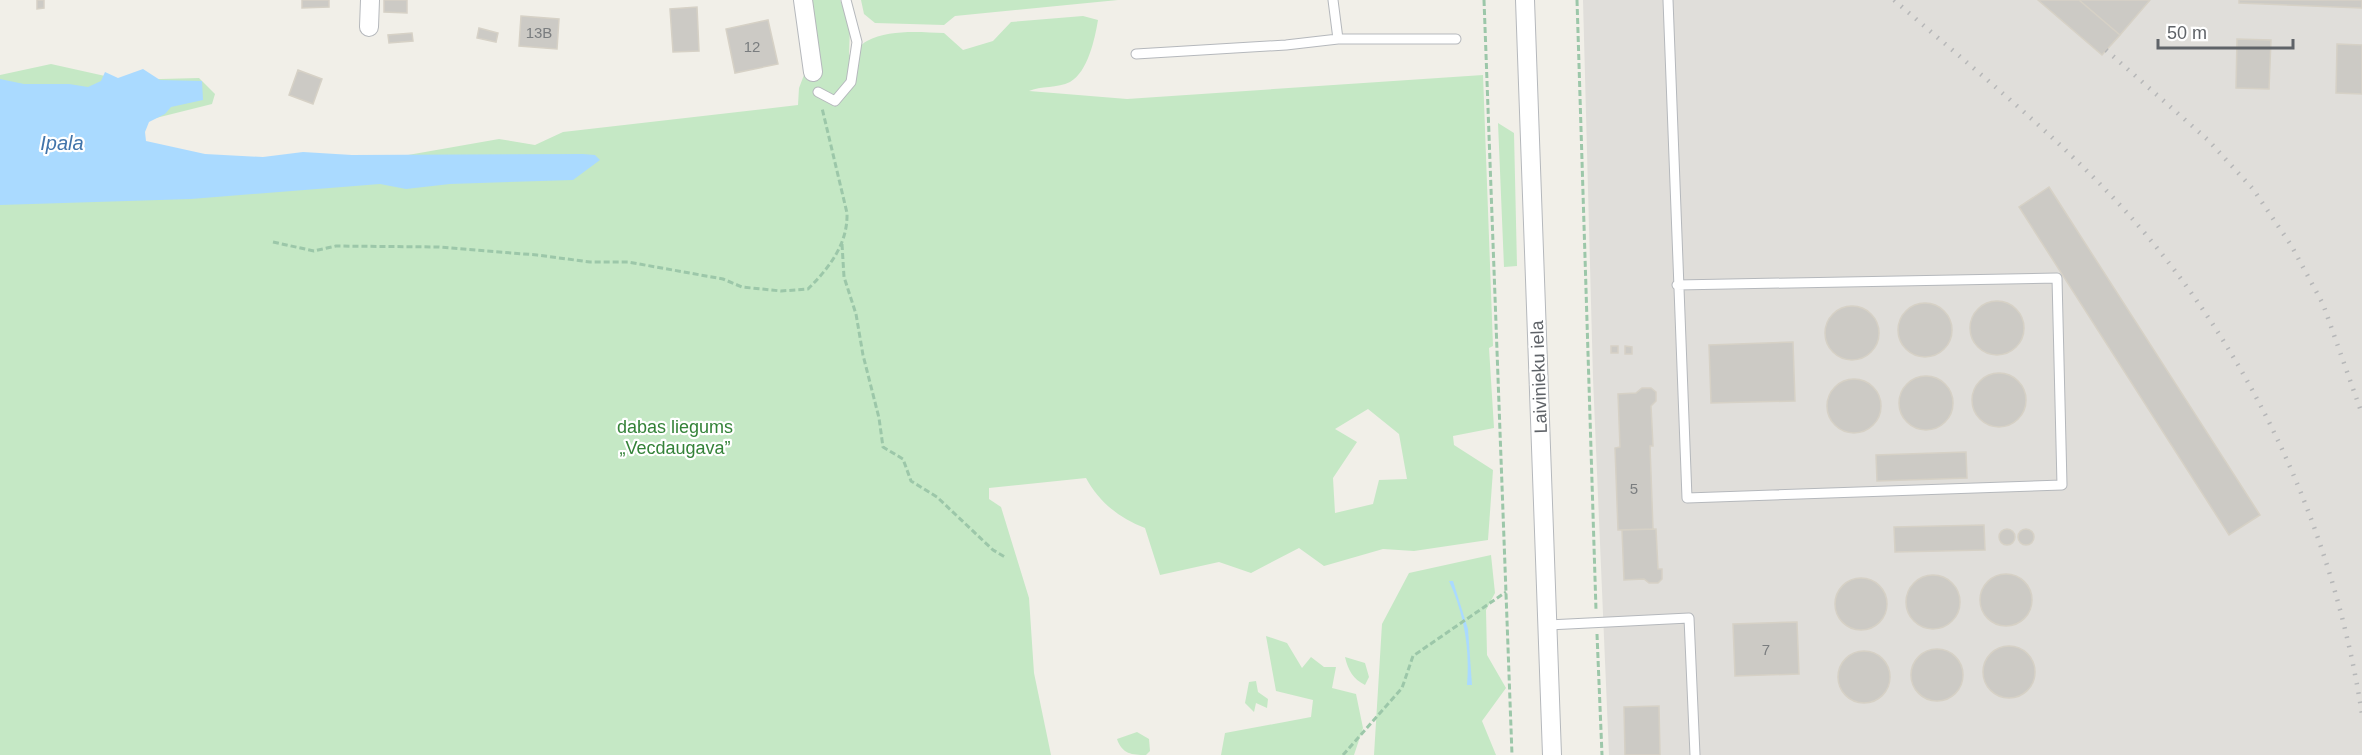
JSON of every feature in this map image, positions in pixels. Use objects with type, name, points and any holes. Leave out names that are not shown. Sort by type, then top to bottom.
[{"type":"street","points":[[369,27],[370,0]]},
{"type":"street","points":[[803,0],[813,72]]},
{"type":"street","name":"Laivinieku iela","points":[[1525,0],[1552,755]]},
{"type":"lane","points":[[818,92],[835,100],[850,82],[856,42],[846,0]]},
{"type":"lane","points":[[1333,0],[1338,39]]},
{"type":"lane","points":[[1668,0],[1677,285],[1687,498],[2062,485],[2057,278],[1677,285]]},
{"type":"lane","points":[[1136,54],[1286,45],[1338,39],[1456,39]]},
{"type":"lane","points":[[1548,625],[1689,618],[1695,755]]},
{"type":"path","points":[[1484,0],[1512,755]]},
{"type":"path","points":[[1577,0],[1602,755]]},
{"type":"path","points":[[273,242],[314,251],[336,246],[438,247],[590,262],[628,262],[723,279],[741,287],[781,291],[808,289],[834,259],[848,230],[847,213],[818,92]]},
{"type":"path","points":[[842,243],[844,278],[856,314],[863,355],[879,418],[883,447],[903,459],[910,481],[937,497],[993,550],[1005,557]]},
{"type":"path","points":[[1343,755],[1402,688],[1413,656],[1506,592]]},
{"type":"shaded area","points":[[1583,0],[2362,0],[2362,755],[1609,755],[1593,378]]},
{"type":"green space","name":"dabas liegums „Vecdaugava”","points":[[808,0],[840,0],[850,26],[849,55],[867,41],[895,33],[944,33],[963,50],[993,41],[1011,22],[1083,16],[1098,20],[1090,54],[1082,71],[1065,84],[1029,91],[1127,99],[1483,75],[1493,346],[1489,348],[1494,428],[1453,436],[1454,445],[1493,470],[1488,540],[1414,551],[1383,549],[1324,566],[1299,548],[1251,573],[1219,562],[1160,575],[1145,528],[1111,508],[1097,495],[1086,478],[989,488],[989,499],[1001,507],[1029,598],[1034,673],[1051,755],[0,755],[0,75],[51,64],[123,80],[199,78],[215,94],[212,104],[148,120],[138,131],[145,143],[169,157],[351,165],[499,139],[535,145],[563,132],[798,105],[799,88],[809,62]],"holes":[[[1368,409],[1399,434],[1407,479],[1379,480],[1373,504],[1335,513],[1333,478],[1357,442],[1335,429]]]},
{"type":"green space","points":[[861,0],[1118,0],[955,16],[944,25],[875,23],[864,14]]},
{"type":"green space","points":[[1498,123],[1514,133],[1517,266],[1504,267]]},
{"type":"green space","points":[[1491,555],[1495,593],[1486,610],[1487,655],[1506,688],[1482,721],[1496,755],[1374,755],[1382,624],[1409,573]]},
{"type":"green space","points":[[1266,636],[1287,643],[1302,668],[1311,657],[1324,667],[1336,667],[1332,688],[1356,694],[1363,728],[1354,755],[1221,755],[1225,733],[1311,717],[1313,700],[1276,691]]},
{"type":"green space","points":[[1345,657],[1365,663],[1369,677],[1365,685],[1352,674]]},
{"type":"green space","points":[[1256,681],[1258,692],[1268,699],[1267,708],[1256,703],[1254,712],[1245,703],[1249,682]]},
{"type":"green space","points":[[1137,732],[1149,739],[1150,751],[1146,755],[1128,753],[1117,739]]},
{"type":"water","name":"Ipala","points":[[143,69],[160,80],[202,81],[203,100],[171,107],[165,114],[149,122],[145,132],[146,141],[205,154],[263,157],[303,152],[352,155],[583,154],[595,155],[600,160],[573,180],[450,184],[406,189],[380,184],[191,199],[0,205],[0,79],[24,84],[69,84],[88,87],[101,81],[105,72],[118,78]]},
{"type":"water","points":[[1449,581],[1453,581],[1468,629],[1472,685],[1467,685],[1468,658],[1465,632],[1459,606]]},
{"type":"building","points":[[37,0],[44,0],[44,8],[37,9]]},
{"type":"building","points":[[302,0],[329,0],[329,7],[302,8]]},
{"type":"building","points":[[384,0],[407,0],[407,13],[384,12]]},
{"type":"building","points":[[2038,0],[2079,0],[2120,35],[2102,55]]},
{"type":"building","points":[[2079,0],[2150,0],[2120,35]]},
{"type":"building","points":[[2239,0],[2362,0],[2362,8],[2239,3]]},
{"type":"building","points":[[697,7],[699,51],[673,52],[670,9]]},
{"type":"building","points":[[521,16],[559,19],[557,49],[519,46]]},
{"type":"building","points":[[768,20],[778,64],[735,73],[726,29]]},
{"type":"building","points":[[479,28],[498,33],[496,42],[477,38]]},
{"type":"building","points":[[412,33],[413,41],[389,43],[388,35]]},
{"type":"building","points":[[2237,39],[2271,40],[2269,89],[2236,88]]},
{"type":"building","points":[[2337,44],[2362,45],[2362,94],[2336,93]]},
{"type":"building","points":[[298,70],[322,79],[313,104],[289,95]]},
{"type":"building","points":[[2049,187],[2260,515],[2229,535],[2019,207]]},
{"type":"building","points":[[1992,301],[2002,301],[2012,305],[2020,313],[2024,328],[2020,343],[2012,351],[2002,355],[1992,355],[1982,351],[1974,343],[1970,333],[1970,323],[1974,313],[1982,305]]},
{"type":"building","points":[[1925,303],[1935,305],[1944,311],[1950,320],[1952,330],[1950,340],[1944,349],[1935,355],[1925,357],[1915,355],[1906,349],[1900,340],[1898,330],[1900,320],[1906,311],[1915,305]]},
{"type":"building","points":[[1847,306],[1857,306],[1867,310],[1875,318],[1879,333],[1875,348],[1867,356],[1857,360],[1847,360],[1837,356],[1829,348],[1825,338],[1825,328],[1829,318],[1837,310]]},
{"type":"building","points":[[1793,342],[1795,401],[1711,403],[1709,345]]},
{"type":"building","points":[[1611,346],[1618,346],[1618,353],[1611,353]]},
{"type":"building","points":[[1625,346],[1632,347],[1632,354],[1625,354]]},
{"type":"building","points":[[1994,373],[2004,373],[2014,377],[2022,385],[2026,400],[2022,415],[2014,423],[2004,427],[1994,427],[1984,423],[1976,415],[1972,405],[1972,395],[1976,385],[1984,377]]},
{"type":"building","points":[[1921,376],[1931,376],[1941,380],[1949,388],[1953,403],[1949,418],[1941,426],[1931,430],[1921,430],[1911,426],[1903,418],[1899,408],[1899,398],[1903,388],[1911,380]]},
{"type":"building","points":[[1849,379],[1859,379],[1869,383],[1877,391],[1881,406],[1877,421],[1869,429],[1859,433],[1849,433],[1839,429],[1831,421],[1827,411],[1827,401],[1831,391],[1839,383]]},
{"type":"building","points":[[1642,388],[1651,388],[1656,392],[1656,401],[1651,406],[1653,446],[1650,446],[1653,529],[1618,530],[1615,448],[1620,447],[1618,394],[1636,393]]},
{"type":"building","points":[[1966,452],[1967,478],[1877,481],[1876,455]]},
{"type":"building","points":[[1984,525],[1985,550],[1895,552],[1894,527]]},
{"type":"building","points":[[1656,529],[1658,569],[1662,569],[1662,579],[1658,583],[1649,583],[1644,579],[1624,580],[1622,530]]},
{"type":"building","points":[[2004,529],[2010,529],[2015,537],[2013,543],[2004,545],[1999,540],[1999,534]]},
{"type":"building","points":[[2023,529],[2029,529],[2034,537],[2032,543],[2023,545],[2018,540],[2018,534]]},
{"type":"building","points":[[2001,574],[2011,574],[2025,581],[2032,600],[2025,619],[2011,626],[2001,626],[1991,622],[1984,615],[1980,605],[1980,595],[1984,585],[1991,578]]},
{"type":"building","points":[[1933,575],[1943,577],[1952,583],[1958,592],[1960,602],[1958,612],[1952,621],[1943,627],[1933,629],[1923,627],[1914,621],[1908,612],[1906,602],[1908,592],[1914,583],[1923,577]]},
{"type":"building","points":[[1856,578],[1866,578],[1880,585],[1887,604],[1880,623],[1866,630],[1856,630],[1846,626],[1839,619],[1835,609],[1835,599],[1839,589],[1846,582]]},
{"type":"building","points":[[1797,622],[1799,674],[1735,676],[1733,624]]},
{"type":"building","points":[[2004,646],[2014,646],[2028,653],[2035,672],[2028,691],[2014,698],[2004,698],[1994,694],[1987,687],[1983,677],[1983,667],[1987,657],[1994,650]]},
{"type":"building","points":[[1932,649],[1942,649],[1956,656],[1963,675],[1956,694],[1942,701],[1932,701],[1922,697],[1915,690],[1911,680],[1911,670],[1915,660],[1922,653]]},
{"type":"building","points":[[1859,651],[1869,651],[1883,658],[1890,677],[1883,696],[1869,703],[1859,703],[1849,699],[1842,692],[1838,682],[1838,672],[1842,662],[1849,655]]},
{"type":"building","points":[[1659,706],[1660,755],[1625,755],[1624,707]]},
{"type":"railway","points":[[1894,0],[2074,158],[2149,238],[2195,298],[2236,361],[2272,427],[2302,496],[2328,567],[2348,640],[2362,714]]},
{"type":"railway","points":[[2106,50],[2208,140],[2253,189],[2291,245],[2323,304],[2362,414]]}]
